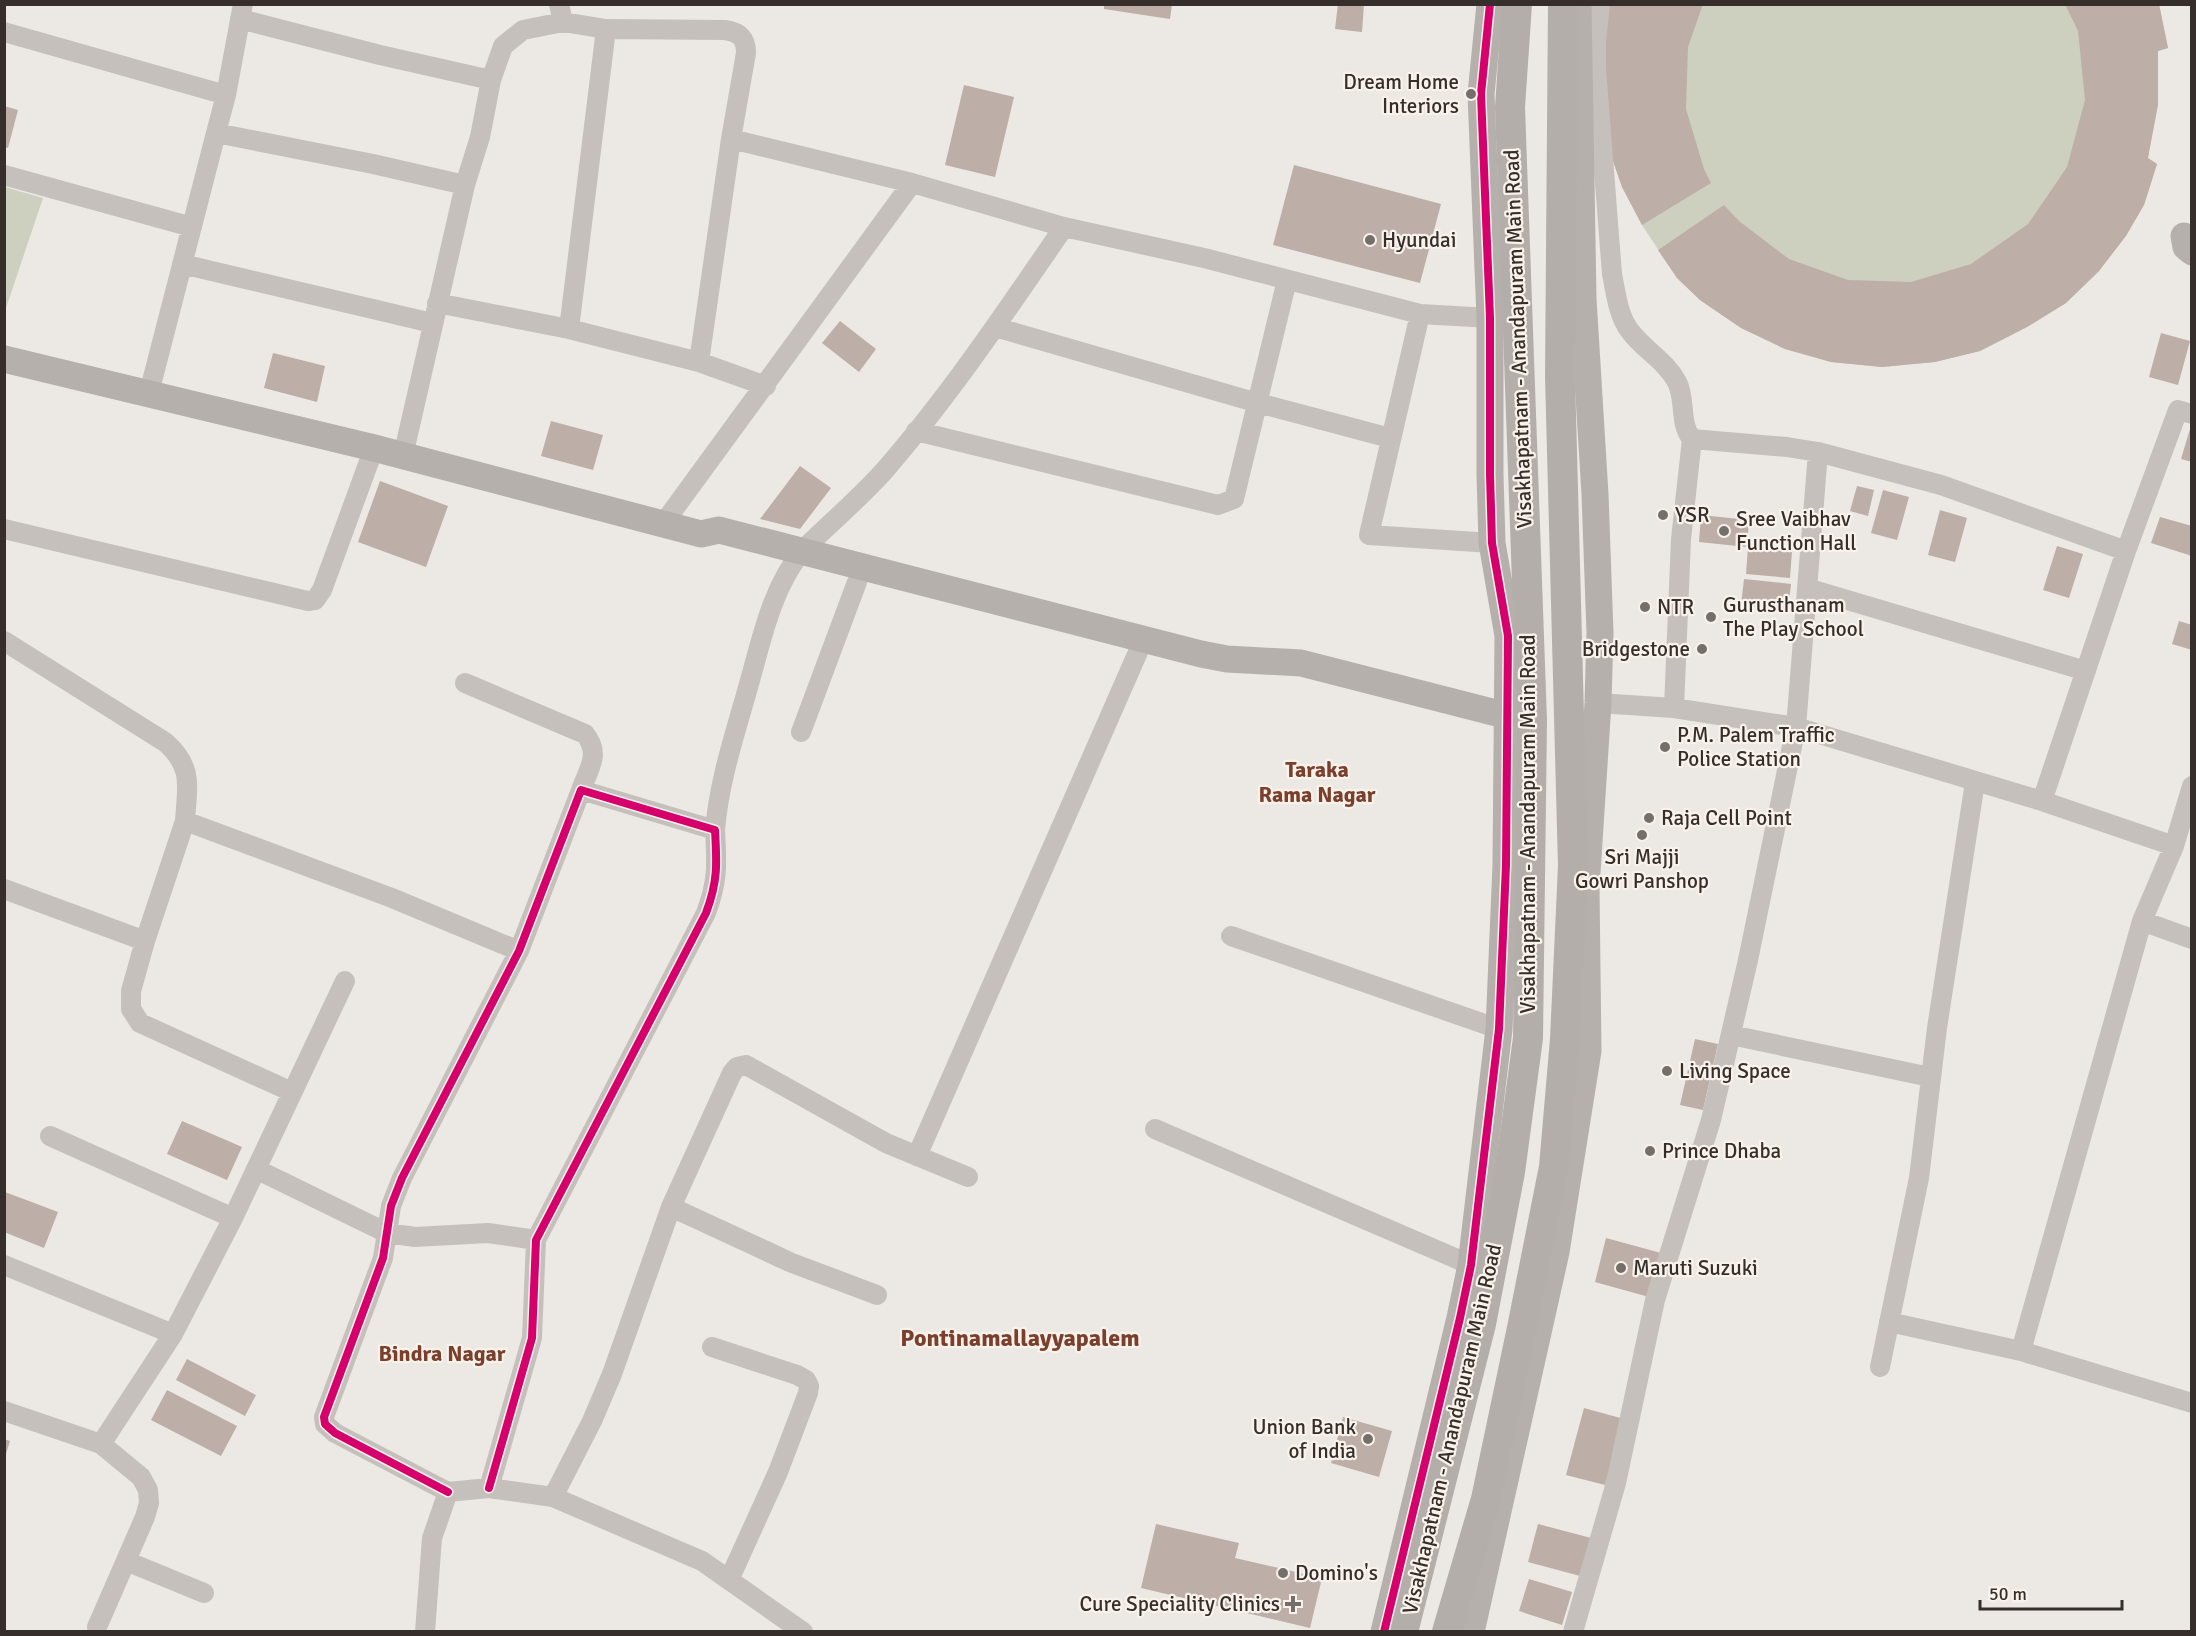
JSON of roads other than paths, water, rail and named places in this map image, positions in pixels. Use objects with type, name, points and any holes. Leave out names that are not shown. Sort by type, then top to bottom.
[{"type":"main road","name":"Visakhapatnam - Anandapuram Main Road","points":[[1403,1632],[1481,1324],[1510,1172],[1528,1038],[1532,721],[1510,107],[1517,4]]},
{"type":"main road","name":"Visakhapatnam - Anandapuram Main Road","points":[[1447,1632],[1486,1498],[1554,1167],[1565,1039],[1573,866],[1560,376],[1563,4]]},
{"type":"street","points":[[1384,1632],[1471,1265],[1499,1029],[1506,865],[1508,636],[1492,543],[1490,475],[1490,318],[1481,94],[1490,4]]},
{"type":"street","points":[[1471,1632],[1556,1252],[1588,1051],[1586,888],[1598,703],[1600,633],[1583,299],[1578,4]]},
{"type":"street","points":[[1600,4],[1596,68],[1612,274],[1617,301],[1628,330],[1673,375],[1680,388],[1687,433],[1692,439],[1818,452],[1941,485],[2126,551]]},
{"type":"street","points":[[148,393],[226,95],[241,12],[380,55],[491,80]]},
{"type":"street","points":[[403,456],[465,185],[480,137],[491,80],[503,46],[523,30],[561,13],[606,29],[725,30],[735,32],[746,43],[699,362]]},
{"type":"street","points":[[569,330],[606,29]]},
{"type":"street","points":[[4,32],[226,95]]},
{"type":"street","points":[[216,133],[465,185]]},
{"type":"street","points":[[732,139],[912,183],[1064,227],[1204,258],[1420,314],[1490,318]]},
{"type":"street","points":[[4,175],[192,227]]},
{"type":"street","points":[[663,524],[766,386],[912,183]]},
{"type":"street","points":[[489,1488],[532,1338],[536,1240],[706,913],[714,893],[718,870],[715,830],[717,802],[767,619],[781,582],[796,558],[883,472],[916,431],[995,327],[1064,227]]},
{"type":"street","points":[[182,264],[432,323]]},
{"type":"street","points":[[916,431],[1218,505],[1234,499],[1287,280]]},
{"type":"street","points":[[1583,299],[1617,301]]},
{"type":"street","points":[[437,303],[569,330],[699,362],[766,386]]},
{"type":"street","points":[[1420,314],[1369,535],[1492,543]]},
{"type":"street","points":[[995,327],[1258,403],[1390,438]]},
{"type":"street","points":[[4,359],[374,448],[700,534],[720,530],[857,582],[1220,673],[1303,680],[1508,723]]},
{"type":"street","points":[[2042,801],[2126,551],[2178,410],[2192,414]]},
{"type":"street","points":[[1674,708],[1681,539],[1692,439]]},
{"type":"street","points":[[4,529],[308,601],[315,600],[322,590],[374,448]]},
{"type":"street","points":[[1573,1632],[1616,1483],[1655,1300],[1711,1120],[1748,960],[1796,727],[1818,452]]},
{"type":"street","points":[[796,558],[1201,654],[1227,659],[1301,663],[1508,723]]},
{"type":"street","points":[[801,732],[857,582]]},
{"type":"street","points":[[1808,588],[2086,671]]},
{"type":"street","points":[[4,641],[165,742],[177,752],[185,767],[187,779],[185,821],[131,991],[131,1009],[140,1023],[292,1092]]},
{"type":"street","points":[[917,1156],[1138,652]]},
{"type":"street","points":[[465,683],[585,734],[594,744],[593,755],[519,951],[402,1178],[390,1206],[383,1258],[326,1410],[325,1424],[335,1433],[448,1492],[489,1488],[553,1497],[702,1561],[803,1632]]},
{"type":"street","points":[[1598,703],[1674,708],[1796,727],[2042,801],[2174,846]]},
{"type":"street","points":[[1880,1367],[1919,1178],[1930,1077],[1975,782]]},
{"type":"street","points":[[2021,1351],[2142,921],[2187,815],[2192,786]]},
{"type":"street","points":[[581,790],[715,830]]},
{"type":"street","points":[[185,821],[392,898],[519,951]]},
{"type":"street","points":[[4,889],[146,941]]},
{"type":"street","points":[[2142,921],[2192,939]]},
{"type":"street","points":[[1231,936],[1499,1029]]},
{"type":"street","points":[[101,1444],[173,1334],[233,1218],[345,981]]},
{"type":"street","points":[[1731,1035],[1930,1077]]},
{"type":"street","points":[[553,1497],[592,1421],[612,1374],[672,1208],[732,1073],[737,1067],[747,1065],[886,1143],[968,1177]]},
{"type":"street","points":[[1155,1129],[1471,1265]]},
{"type":"street","points":[[50,1136],[233,1218]]},
{"type":"street","points":[[256,1168],[387,1233],[415,1237],[488,1233],[536,1240]]},
{"type":"street","points":[[672,1208],[792,1263],[877,1295]]},
{"type":"street","points":[[4,1265],[173,1334]]},
{"type":"street","points":[[1889,1322],[2021,1351],[2192,1403]]},
{"type":"street","points":[[712,1347],[797,1375],[806,1380],[809,1386],[778,1472],[729,1580]]},
{"type":"street","points":[[4,1412],[101,1444],[141,1477],[148,1491],[149,1503],[145,1517],[97,1627]]},
{"type":"street","points":[[425,1632],[432,1538],[448,1492]]},
{"type":"street","points":[[126,1561],[204,1593]]},
{"type":"place","name":"Dream Home Interiors","points":[[1471,94]]},
{"type":"place","name":"Hyundai","points":[[1370,240]]},
{"type":"place","name":"YSR","points":[[1663,515]]},
{"type":"place","name":"Sree Vaibhav Function Hall","points":[[1724,531]]},
{"type":"place","name":"NTR","points":[[1645,607]]},
{"type":"place","name":"Gurusthanam The Play School","points":[[1711,617]]},
{"type":"place","name":"Bridgestone","points":[[1702,649]]},
{"type":"place","name":"P.M. Palem Traffic Police Station","points":[[1665,747]]},
{"type":"place","name":"Raja Cell Point","points":[[1649,818]]},
{"type":"place","name":"Sri Majji Gowri Panshop","points":[[1642,835]]},
{"type":"place","name":"Living Space","points":[[1667,1071]]},
{"type":"place","name":"Prince Dhaba","points":[[1650,1151]]},
{"type":"place","name":"Maruti Suzuki","points":[[1621,1268]]},
{"type":"place","name":"Union Bank of India","points":[[1368,1439]]},
{"type":"place","name":"Domino's","points":[[1283,1573]]},
{"type":"place","name":"Cure Speciality Clinics","points":[[1293,1604]]},
{"type":"district","name":"Taraka Rama Nagar","points":[[1317,782]]},
{"type":"district","name":"Pontinamallayyapalem","points":[[1020,1338]]},
{"type":"district","name":"Bindra Nagar","points":[[442,1353]]}]
